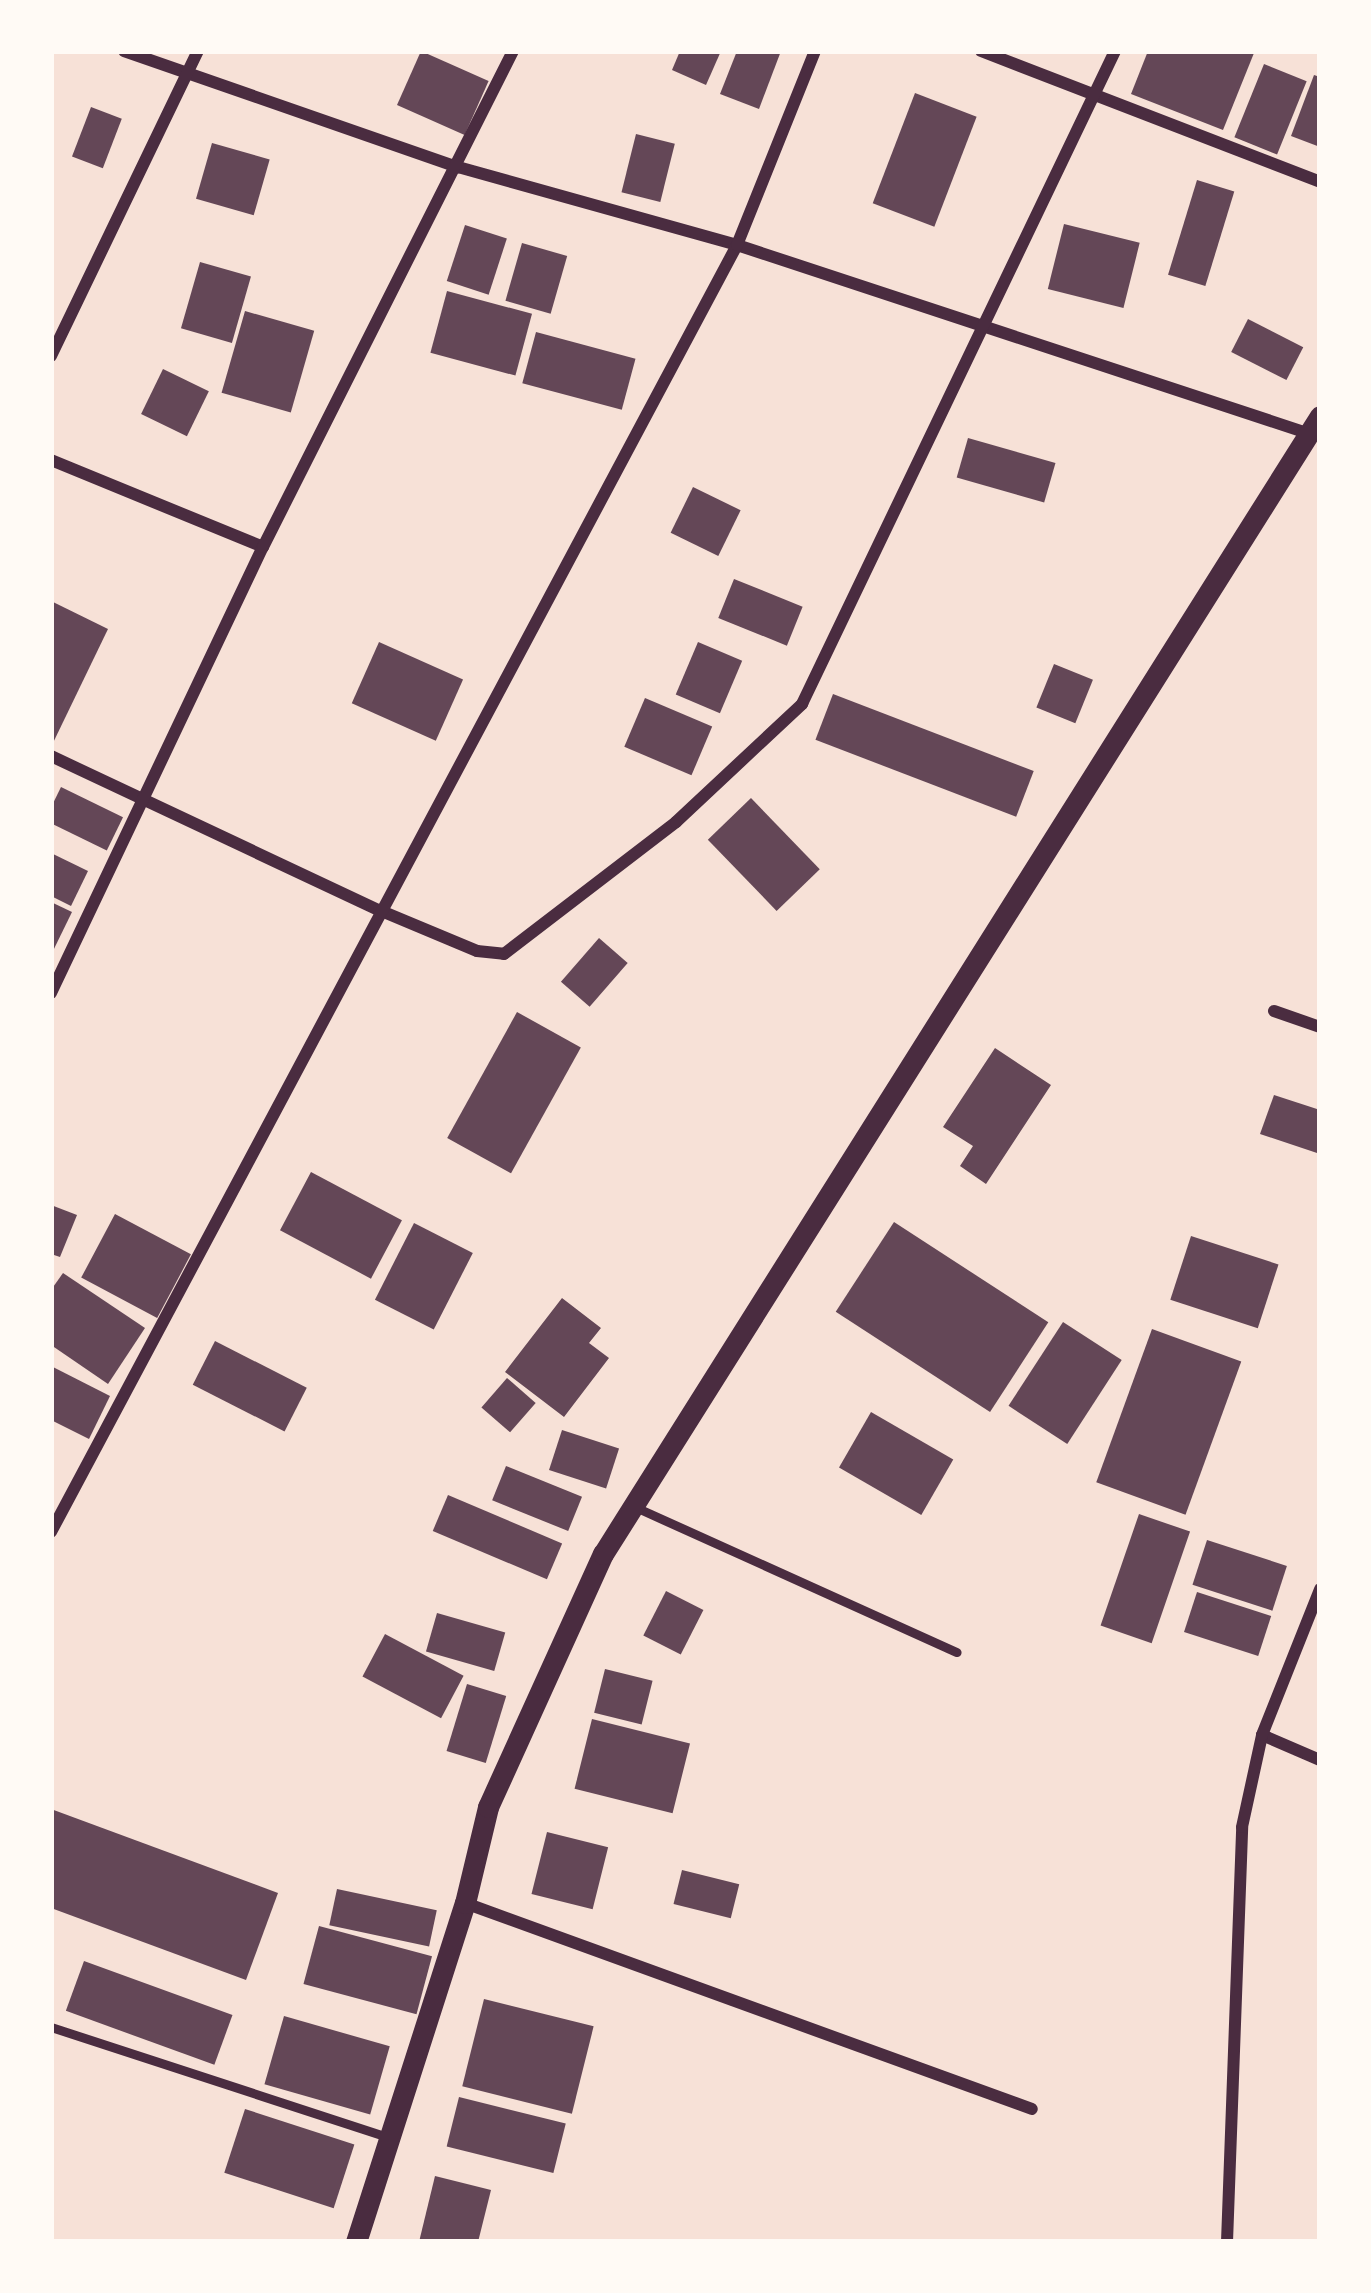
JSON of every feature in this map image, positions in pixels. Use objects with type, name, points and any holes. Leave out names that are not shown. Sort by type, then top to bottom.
[{"type":"street","points":[[124,51],[458,167],[737,245],[1316,428],[632,1506],[488,1807],[465,1903],[356,2242]]},
{"type":"street","points":[[51,356],[198,51]]},
{"type":"street","points":[[51,993],[147,805],[263,547],[513,51]]},
{"type":"street","points":[[51,1532],[737,245],[815,51]]},
{"type":"street","points":[[981,51],[1320,182]]},
{"type":"street","points":[[51,756],[147,805],[380,910],[477,952],[504,954],[631,859],[776,734],[813,682],[1115,51]]},
{"type":"street","points":[[51,460],[263,547]]},
{"type":"street","points":[[1274,1011],[1320,1027]]},
{"type":"street","points":[[1227,2242],[1242,1827],[1262,1735],[1320,1588]]},
{"type":"street","points":[[1262,1735],[1320,1760]]},
{"type":"street","points":[[465,1903],[1032,2109]]},
{"type":"lane","points":[[632,1506],[957,1652]]},
{"type":"lane","points":[[51,2027],[389,2138]]},
{"type":"building","points":[[421,51],[489,81],[465,135],[397,105]]},
{"type":"building","points":[[680,51],[721,51],[706,85],[672,70]]},
{"type":"building","points":[[737,51],[781,51],[759,109],[720,94]]},
{"type":"building","points":[[1148,51],[1254,53],[1223,130],[1131,94]]},
{"type":"building","points":[[1264,64],[1307,81],[1277,154],[1234,137]]},
{"type":"building","points":[[1314,75],[1320,77],[1320,147],[1291,136]]},
{"type":"building","points":[[915,93],[977,117],[934,227],[873,203]]},
{"type":"building","points":[[91,107],[122,119],[103,168],[72,156]]},
{"type":"building","points":[[636,134],[675,144],[660,202],[621,192]]},
{"type":"building","points":[[212,143],[270,160],[254,215],[196,199]]},
{"type":"building","points":[[1197,180],[1234,191],[1205,286],[1168,275]]},
{"type":"building","points":[[1064,224],[1140,243],[1123,308],[1048,289]]},
{"type":"building","points":[[465,225],[507,239],[489,295],[447,281]]},
{"type":"building","points":[[522,243],[567,256],[551,314],[505,301]]},
{"type":"building","points":[[200,262],[251,277],[232,343],[181,328]]},
{"type":"building","points":[[447,291],[532,314],[515,376],[430,353]]},
{"type":"building","points":[[245,311],[314,331],[291,413],[222,393]]},
{"type":"building","points":[[1248,319],[1303,347],[1286,380],[1231,352]]},
{"type":"building","points":[[536,332],[635,359],[622,410],[522,383]]},
{"type":"building","points":[[163,369],[209,391],[187,436],[141,414]]},
{"type":"building","points":[[968,438],[1055,463],[1044,502],[957,477]]},
{"type":"building","points":[[693,487],[741,510],[718,556],[671,533]]},
{"type":"building","points":[[734,579],[803,607],[787,646],[718,618]]},
{"type":"building","points":[[51,601],[108,629],[51,747]]},
{"type":"building","points":[[379,642],[463,679],[436,741],[352,703]]},
{"type":"building","points":[[698,642],[742,661],[720,713],[676,694]]},
{"type":"building","points":[[1054,664],[1093,680],[1075,723],[1036,708]]},
{"type":"building","points":[[833,694],[1034,771],[1016,817],[815,740]]},
{"type":"building","points":[[645,698],[712,727],[691,775],[624,747]]},
{"type":"building","points":[[61,787],[123,817],[107,851],[51,823],[51,808]]},
{"type":"building","points":[[751,798],[820,869],[777,911],[708,840]]},
{"type":"building","points":[[51,853],[88,871],[71,906],[51,896]]},
{"type":"building","points":[[51,902],[72,912],[51,955]]},
{"type":"building","points":[[599,938],[628,963],[590,1007],[561,982]]},
{"type":"building","points":[[517,1012],[581,1047],[511,1173],[447,1138]]},
{"type":"building","points":[[995,1048],[1051,1085],[986,1184],[960,1166],[973,1146],[943,1127]]},
{"type":"building","points":[[1274,1095],[1320,1110],[1320,1154],[1260,1134]]},
{"type":"building","points":[[311,1172],[402,1220],[371,1279],[280,1230]]},
{"type":"building","points":[[51,1205],[77,1215],[60,1257],[51,1254]]},
{"type":"building","points":[[115,1214],[191,1254],[157,1318],[81,1278]]},
{"type":"building","points":[[894,1222],[1048,1322],[990,1412],[836,1312]]},
{"type":"building","points":[[414,1223],[473,1253],[434,1330],[375,1300]]},
{"type":"building","points":[[1191,1236],[1278,1264],[1258,1328],[1170,1300]]},
{"type":"building","points":[[63,1273],[145,1328],[108,1384],[51,1345],[51,1290]]},
{"type":"building","points":[[562,1298],[601,1328],[589,1343],[609,1358],[564,1417],[505,1372]]},
{"type":"building","points":[[1063,1322],[1122,1360],[1067,1444],[1009,1406]]},
{"type":"building","points":[[1152,1329],[1241,1361],[1186,1515],[1096,1482]]},
{"type":"building","points":[[215,1341],[307,1388],[285,1431],[193,1385]]},
{"type":"building","points":[[51,1366],[110,1396],[89,1439],[51,1420]]},
{"type":"building","points":[[507,1378],[536,1403],[510,1432],[481,1407]]},
{"type":"building","points":[[871,1412],[953,1460],[921,1515],[839,1467]]},
{"type":"building","points":[[562,1430],[619,1449],[606,1488],[549,1470]]},
{"type":"building","points":[[506,1466],[582,1497],[568,1531],[492,1500]]},
{"type":"building","points":[[448,1495],[562,1543],[547,1579],[433,1531]]},
{"type":"building","points":[[1139,1514],[1190,1532],[1152,1643],[1101,1626]]},
{"type":"building","points":[[1207,1540],[1287,1566],[1272,1611],[1192,1585]]},
{"type":"building","points":[[666,1591],[703,1610],[681,1655],[643,1636]]},
{"type":"building","points":[[1197,1592],[1271,1616],[1258,1656],[1184,1632]]},
{"type":"building","points":[[437,1613],[505,1633],[494,1671],[426,1651]]},
{"type":"building","points":[[385,1634],[464,1676],[441,1718],[362,1676]]},
{"type":"building","points":[[605,1669],[653,1681],[642,1725],[594,1713]]},
{"type":"building","points":[[467,1684],[506,1696],[486,1763],[447,1751]]},
{"type":"building","points":[[592,1719],[690,1743],[673,1813],[575,1789]]},
{"type":"building","points":[[51,1809],[278,1893],[246,1980],[51,1908]]},
{"type":"building","points":[[547,1832],[608,1847],[593,1909],[532,1894]]},
{"type":"building","points":[[682,1870],[739,1884],[731,1918],[674,1904]]},
{"type":"building","points":[[337,1889],[437,1910],[429,1946],[329,1925]]},
{"type":"building","points":[[319,1926],[432,1956],[416,2014],[303,1984]]},
{"type":"building","points":[[84,1961],[232,2015],[214,2065],[66,2011]]},
{"type":"building","points":[[484,1999],[594,2026],[572,2114],[462,2086]]},
{"type":"building","points":[[284,2016],[390,2046],[370,2115],[264,2084]]},
{"type":"building","points":[[459,2097],[566,2124],[553,2173],[447,2146]]},
{"type":"building","points":[[245,2109],[354,2145],[334,2208],[224,2173]]},
{"type":"building","points":[[435,2176],[491,2190],[478,2242],[419,2242]]}]
